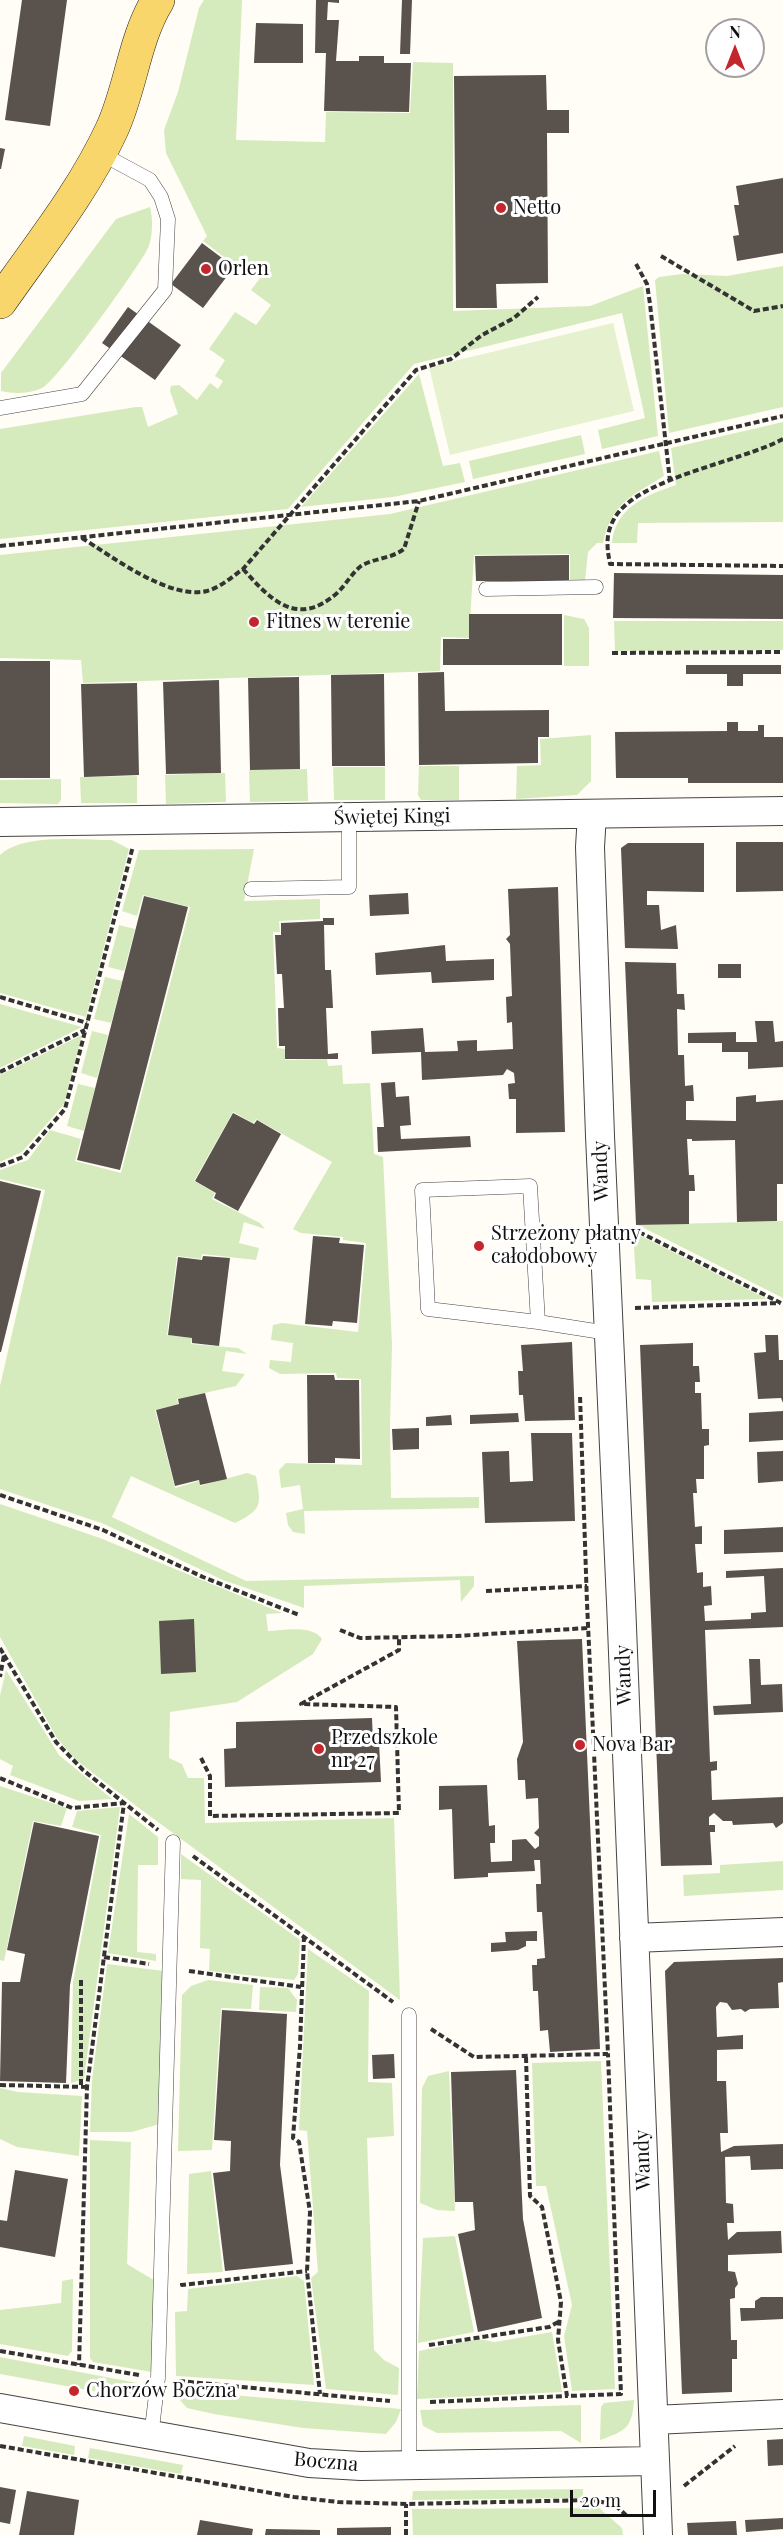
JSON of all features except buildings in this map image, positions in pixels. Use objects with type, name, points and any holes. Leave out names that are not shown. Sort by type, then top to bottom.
[{"type":"main road","points":[[0,302],[53,229],[99,153],[125,96],[148,6]]},
{"type":"street","name":"Świętej Kingi","points":[[0,822],[783,811]]},
{"type":"street","name":"Wandy","points":[[592,814],[590,848],[608,1333],[621,1602],[658,2535]]},
{"type":"street","points":[[634,1938],[783,1932]]},
{"type":"street","name":"Boczna","points":[[0,2409],[309,2463],[409,2466],[655,2461]]},
{"type":"street","points":[[654,2420],[783,2414]]},
{"type":"lane","points":[[0,408],[82,394],[165,290],[168,219],[161,197],[150,180],[99,153]]},
{"type":"lane","points":[[486,589],[596,587]]},
{"type":"lane","points":[[251,889],[348,887],[349,818]]},
{"type":"lane","points":[[538,1322],[530,1186],[422,1190],[428,1309],[608,1333]]},
{"type":"lane","points":[[151,2437],[158,2378],[173,1842]]},
{"type":"lane","points":[[409,2466],[410,2015]]},
{"type":"path","points":[[661,256],[754,311],[783,306]]},
{"type":"path","points":[[636,264],[646,284],[650,304],[670,481]]},
{"type":"path","points":[[81,537],[154,580],[189,592],[210,590],[243,569],[416,370],[451,359],[482,335],[514,318],[538,297]]},
{"type":"path","points":[[0,546],[419,501],[783,416]]},
{"type":"path","points":[[783,439],[654,487],[624,506],[614,519],[607,542],[610,564],[783,566]]},
{"type":"path","points":[[243,569],[266,596],[276,603],[289,608],[309,607],[334,596],[364,564],[387,558],[404,549],[419,501]]},
{"type":"path","points":[[612,653],[783,652]]},
{"type":"path","points":[[0,1166],[23,1157],[64,1109],[132,851]]},
{"type":"path","points":[[0,997],[87,1023]]},
{"type":"path","points":[[0,1072],[85,1030]]},
{"type":"path","points":[[628,1237],[628,1226],[782,1303]]},
{"type":"path","points":[[631,1308],[782,1303]]},
{"type":"path","points":[[0,1496],[103,1530],[203,1577],[299,1615]]},
{"type":"path","points":[[420,2402],[621,2394],[587,1586],[486,1591]]},
{"type":"path","points":[[340,1630],[360,1638],[588,1628]]},
{"type":"path","points":[[201,1758],[210,1776],[210,1816],[399,1813],[396,1707],[301,1704],[399,1650],[399,1637]]},
{"type":"path","points":[[0,1648],[56,1742],[83,1770],[173,1842],[304,1935],[410,2015],[474,2057],[608,2054]]},
{"type":"path","points":[[0,1677],[4,1655]]},
{"type":"path","points":[[0,1778],[72,1808],[124,1803]]},
{"type":"path","points":[[79,2365],[87,2087],[124,1803]]},
{"type":"path","points":[[304,1935],[293,2138],[299,2142],[309,2212],[307,2271],[321,2394]]},
{"type":"path","points":[[104,1957],[301,1987]]},
{"type":"path","points":[[81,1980],[81,2087]]},
{"type":"path","points":[[526,2057],[530,2196],[542,2207],[561,2302],[558,2340],[567,2396]]},
{"type":"path","points":[[0,2085],[87,2087]]},
{"type":"path","points":[[182,2285],[307,2271]]},
{"type":"path","points":[[411,2348],[549,2327],[560,2321]]},
{"type":"path","points":[[0,2351],[143,2376]]},
{"type":"path","points":[[176,2380],[401,2402]]},
{"type":"path","points":[[680,2478],[680,2489],[741,2441]]},
{"type":"path","points":[[406,2504],[406,2535]]},
{"type":"green space","points":[[204,0],[242,0],[236,140],[325,142],[326,112],[410,113],[413,62],[453,63],[453,311],[590,306],[643,286],[658,436],[602,449],[598,430],[645,418],[622,313],[414,364],[288,509],[0,539],[0,429],[136,407],[142,407],[148,427],[178,414],[170,391],[171,386],[179,385],[197,400],[210,383],[218,389],[223,381],[215,376],[225,360],[209,349],[235,312],[256,325],[271,305],[251,290],[264,273],[241,257],[236,266],[203,241],[207,236],[166,153],[164,130],[178,92],[199,8]]},
{"type":"green space","points":[[150,207],[152,228],[148,248],[114,299],[63,366],[42,388],[22,393],[1,391],[1,373],[116,219]]},
{"type":"green space","points":[[783,266],[783,407],[669,433],[655,280],[659,277],[682,274],[727,276]]},
{"type":"green space","points":[[613,323],[634,411],[450,455],[429,367]]},
{"type":"green space","points":[[419,374],[443,466],[460,463],[465,482],[393,497],[301,507]]},
{"type":"green space","points":[[783,422],[783,522],[638,523],[637,543],[612,543],[614,531],[626,512],[654,493],[676,485],[671,448]]},
{"type":"green space","points":[[581,435],[585,454],[473,479],[469,461]]},
{"type":"green space","points":[[659,451],[664,476],[633,495],[617,509],[611,518],[603,543],[597,543],[588,552],[585,581],[570,581],[570,554],[474,555],[469,638],[441,637],[440,671],[83,683],[81,660],[0,658],[0,555],[390,514]]},
{"type":"green space","points":[[564,615],[584,619],[589,628],[589,666],[564,666]]},
{"type":"green space","points":[[614,621],[783,621],[783,650],[615,651]]},
{"type":"green space","points":[[591,735],[591,781],[577,795],[516,799],[517,766],[541,765],[540,739]]},
{"type":"green space","points":[[419,766],[459,766],[459,800],[421,800],[418,795]]},
{"type":"green space","points":[[333,767],[385,767],[385,800],[334,800]]},
{"type":"green space","points":[[307,769],[308,801],[250,802],[249,770]]},
{"type":"green space","points":[[225,773],[226,802],[166,804],[165,775]]},
{"type":"green space","points":[[137,776],[137,803],[81,803],[80,777]]},
{"type":"green space","points":[[61,779],[61,800],[58,804],[0,803],[0,780]]},
{"type":"green space","points":[[112,840],[129,849],[86,1017],[0,993],[0,855],[23,843],[37,841]]},
{"type":"green space","points":[[254,849],[244,901],[320,899],[320,919],[279,921],[280,932],[273,932],[277,1048],[285,1049],[285,1060],[327,1059],[328,1066],[342,1065],[343,1084],[370,1083],[374,1154],[383,1157],[392,1344],[391,1498],[479,1497],[479,1508],[304,1511],[305,1534],[293,1532],[288,1525],[286,1513],[303,1509],[300,1485],[281,1488],[279,1470],[286,1463],[362,1465],[361,1379],[337,1378],[336,1373],[280,1374],[269,1368],[270,1360],[291,1362],[293,1343],[271,1340],[273,1325],[282,1323],[358,1332],[366,1243],[343,1240],[343,1237],[301,1233],[293,1229],[332,1162],[256,1119],[253,1123],[233,1112],[194,1181],[215,1193],[212,1199],[260,1223],[265,1229],[244,1222],[239,1243],[259,1248],[256,1260],[202,1254],[201,1259],[177,1256],[167,1335],[192,1338],[191,1344],[238,1348],[247,1354],[226,1351],[222,1371],[245,1374],[236,1386],[177,1399],[178,1404],[155,1410],[175,1488],[199,1481],[200,1486],[247,1473],[256,1476],[258,1505],[251,1514],[235,1523],[131,1476],[112,1517],[246,1581],[474,1576],[474,1586],[461,1602],[460,1580],[304,1586],[304,1608],[223,1580],[104,1524],[0,1489],[0,1386],[45,1190],[0,1179],[0,1170],[28,1160],[50,1130],[81,1139],[75,1161],[121,1173],[190,907],[143,895],[137,916],[122,911],[139,850]]},
{"type":"green space","points":[[119,925],[135,929],[124,971],[108,967]]},
{"type":"green space","points":[[105,977],[122,981],[111,1023],[94,1019]]},
{"type":"green space","points":[[0,1004],[82,1027],[0,1068]]},
{"type":"green space","points":[[92,1031],[108,1035],[97,1078],[81,1073]]},
{"type":"green space","points":[[82,1035],[64,1104],[22,1152],[0,1162],[0,1075]]},
{"type":"green space","points":[[78,1084],[95,1088],[84,1131],[67,1126]]},
{"type":"green space","points":[[783,1221],[783,1298],[638,1225]]},
{"type":"green space","points":[[633,1232],[767,1299],[652,1302],[651,1280],[636,1279]]},
{"type":"green space","points":[[0,1504],[100,1538],[282,1613],[266,1614],[268,1631],[311,1631],[322,1639],[313,1654],[237,1702],[170,1712],[169,1758],[182,1764],[188,1778],[204,1778],[205,1823],[394,1818],[400,2000],[76,1760],[57,1738],[0,1637]]},
{"type":"green space","points":[[6,1670],[59,1755],[112,1799],[79,1801],[10,1775],[13,1766],[0,1759],[0,1696]]},
{"type":"green space","points":[[0,1786],[67,1808],[61,1826],[33,1821],[4,1961],[0,1960]]},
{"type":"green space","points":[[120,1807],[84,2079],[71,2083],[73,1982],[101,1835],[72,1827],[77,1811]]},
{"type":"green space","points":[[129,1814],[158,1837],[158,1865],[138,1865],[137,1952],[156,1954],[156,1961],[108,1953]]},
{"type":"green space","points":[[181,1854],[300,1940],[298,1974],[294,1980],[209,1971],[210,1949],[200,1948],[201,1880],[181,1879]]},
{"type":"green space","points":[[783,1861],[783,1890],[684,1896],[683,1875],[720,1873],[720,1865]]},
{"type":"green space","points":[[308,1949],[369,1991],[368,2082],[392,2083],[394,2136],[367,2138],[374,2350],[384,2360],[399,2368],[398,2395],[326,2389],[311,2278],[318,2272],[307,2131],[299,2130]]},
{"type":"green space","points":[[107,1964],[164,1971],[159,2124],[132,2132],[90,2132],[92,2080]]},
{"type":"green space","points":[[208,1980],[253,1985],[251,2009],[221,2008],[212,2150],[178,2151],[182,1995],[191,1986]]},
{"type":"green space","points":[[260,1987],[288,1988],[297,2000],[296,2012],[259,2010]]},
{"type":"green space","points":[[601,2061],[615,2389],[572,2391],[564,2336],[572,2305],[546,2186],[536,2186],[532,2063]]},
{"type":"green space","points":[[449,2071],[455,2211],[437,2210],[420,2203],[422,2088],[428,2076]]},
{"type":"green space","points":[[0,2088],[18,2092],[82,2096],[79,2156],[17,2147],[0,2139]]},
{"type":"green space","points":[[90,2140],[131,2142],[127,2264],[157,2282],[152,2372],[93,2362],[90,2358]]},
{"type":"green space","points":[[211,2171],[223,2272],[187,2274],[189,2174]]},
{"type":"green space","points":[[455,2236],[474,2332],[418,2343],[423,2238]]},
{"type":"green space","points":[[297,2276],[304,2281],[314,2385],[176,2376],[175,2312],[187,2311],[188,2289]]},
{"type":"green space","points":[[73,2279],[72,2351],[68,2356],[0,2344],[0,2310],[61,2303],[62,2281]]},
{"type":"green space","points":[[552,2332],[562,2392],[417,2399],[419,2351],[478,2339],[495,2342]]},
{"type":"green space","points":[[0,2357],[148,2385],[139,2393],[126,2397],[0,2374]]},
{"type":"green space","points":[[171,2390],[401,2409],[396,2422],[386,2434],[303,2428],[187,2408]]},
{"type":"green space","points":[[634,2400],[632,2417],[626,2427],[600,2440],[601,2407],[604,2403]]},
{"type":"green space","points":[[581,2405],[581,2443],[561,2431],[437,2433],[423,2426],[420,2410]]},
{"type":"green space","points":[[24,2436],[75,2446],[74,2455],[22,2446]]},
{"type":"green space","points":[[90,2448],[183,2465],[181,2474],[88,2458]]},
{"type":"green space","points":[[583,2489],[583,2495],[579,2498],[412,2500],[413,2491]]},
{"type":"green space","points":[[599,2508],[622,2528],[623,2535],[413,2535],[412,2509]]},
{"type":"place","name":"Netto","points":[[501,208]]},
{"type":"place","name":"Orlen","points":[[206,269]]},
{"type":"place","name":"Fitnes w terenie","points":[[254,622]]},
{"type":"place","name":"Strzeżony płatny całodobowy","points":[[479,1246]]},
{"type":"place","name":"Nova Bar","points":[[580,1745]]},
{"type":"place","name":"Przedszkole nr 27","points":[[319,1749]]},
{"type":"place","name":"Chorzów Boczna","points":[[74,2391]]}]
